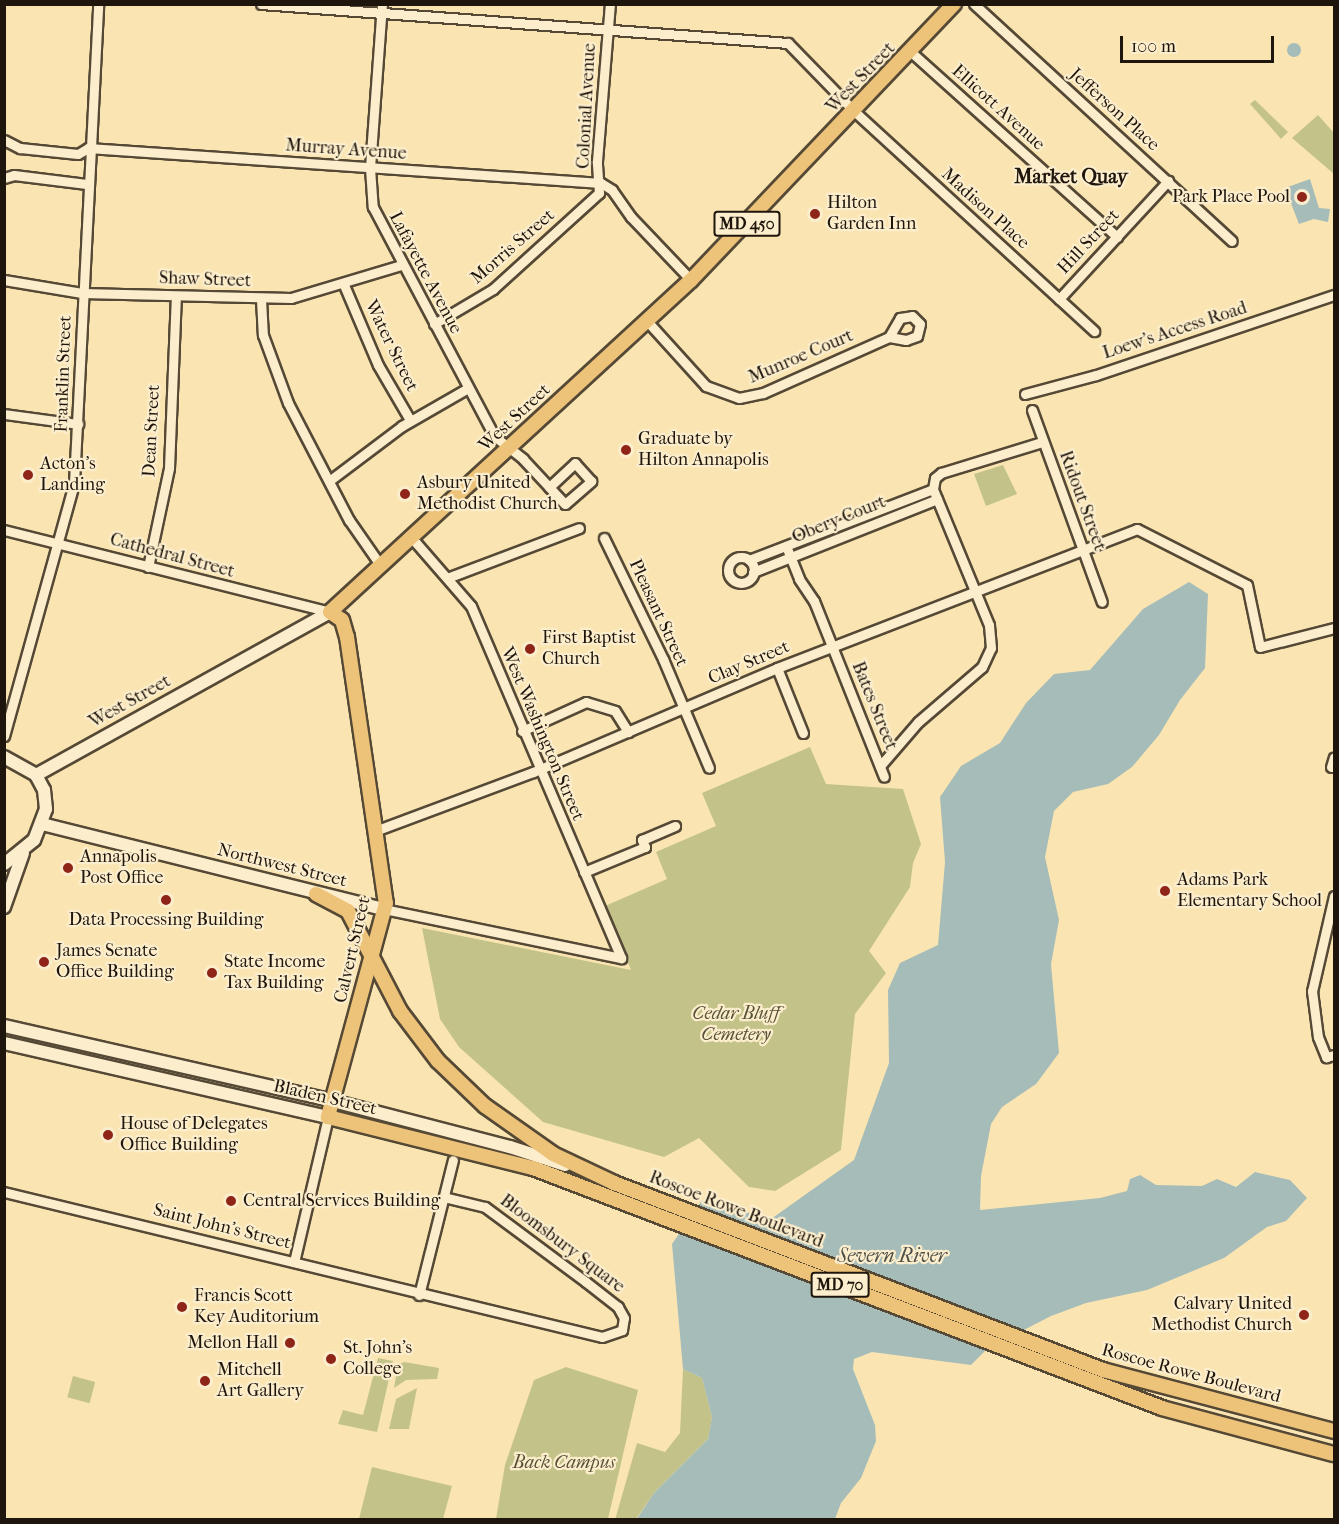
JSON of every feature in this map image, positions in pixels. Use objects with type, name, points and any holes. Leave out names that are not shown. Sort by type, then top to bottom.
[{"type":"main road","name":"West Street","points":[[36,775],[330,612],[692,280],[911,52],[954,4]]},
{"type":"main road","name":"Calvert Street","points":[[328,1117],[384,909],[347,637],[342,620],[330,612]]},
{"type":"main road","points":[[4,757],[36,775],[45,796],[42,824],[23,853],[4,907]]},
{"type":"main road","name":"Northwest Street","points":[[42,824],[316,894],[384,909]]},
{"type":"main road","points":[[4,864],[23,853]]},
{"type":"main road","name":"Roscoe Rowe Boulevard","points":[[316,894],[348,911],[372,960],[413,1029],[468,1091],[515,1129],[634,1198],[1048,1365],[1162,1408],[1335,1454]]},
{"type":"main road","name":"Bladen Street","points":[[4,1026],[333,1101],[510,1146],[594,1175]]},
{"type":"main road","name":"Bladen Street","points":[[4,1043],[328,1117],[533,1168],[634,1198]]},
{"type":"main road","name":"Roscoe Rowe Boulevard","points":[[634,1198],[1054,1351],[1167,1389],[1335,1431]]},
{"type":"street","name":"Franklin Street","points":[[4,736],[60,544],[74,483],[88,148],[98,4]]},
{"type":"street","name":"Madison Place","points":[[261,4],[382,9],[788,43],[854,111],[1094,331]]},
{"type":"street","name":"Colonial Avenue","points":[[610,4],[597,161],[601,183],[612,190],[631,217],[692,280]]},
{"type":"street","name":"Jefferson Place","points":[[974,4],[1232,241]]},
{"type":"street","name":"Lafayette Avenue","points":[[382,9],[370,168],[373,207],[401,265],[494,436],[565,504],[591,481],[575,463],[549,487]]},
{"type":"street","name":"Ellicott Avenue","points":[[911,52],[1117,237]]},
{"type":"street","name":"Murray Avenue","points":[[4,140],[20,148],[78,154],[88,148],[601,183]]},
{"type":"street","points":[[4,178],[14,175],[87,184]]},
{"type":"street","name":"Hill Street","points":[[1059,299],[1168,182]]},
{"type":"street","name":"Morris Street","points":[[434,324],[493,289],[597,195],[601,183]]},
{"type":"street","name":"Shaw Street","points":[[4,280],[82,293],[261,299],[307,296],[401,265]]},
{"type":"street","name":"Water Street","points":[[344,285],[378,365],[410,420]]},
{"type":"street","name":"Loew's Access Road","points":[[1025,394],[1096,375],[1335,295]]},
{"type":"street","name":"Dean Street","points":[[148,567],[169,468],[176,296]]},
{"type":"street","points":[[261,299],[263,335],[293,415],[357,533],[381,566]]},
{"type":"street","name":"Munroe Court","points":[[646,321],[706,386],[739,398],[763,393],[889,337]]},
{"type":"street","points":[[329,481],[410,420],[468,388]]},
{"type":"street","name":"Ridout Street","points":[[1032,410],[1102,602]]},
{"type":"street","points":[[4,414],[78,424]]},
{"type":"street","points":[[880,766],[918,722],[982,667],[991,648],[989,625],[933,489],[935,478],[941,473],[1042,442]]},
{"type":"street","name":"Obery Court","points":[[933,489],[749,560],[734,559],[729,574],[742,583],[753,572],[937,499]]},
{"type":"street","points":[[447,578],[579,528]]},
{"type":"street","name":"Clay Street","points":[[375,831],[540,770],[777,668],[1082,547],[1137,529],[1247,585],[1260,648],[1335,628]]},
{"type":"street","name":"Cathedral Street","points":[[4,530],[330,612]]},
{"type":"street","name":"West Washington Street","points":[[411,537],[471,606],[522,731],[621,957]]},
{"type":"street","name":"Pleasant Street","points":[[604,538],[709,768]]},
{"type":"street","name":"Bates Street","points":[[786,546],[832,647],[884,777]]},
{"type":"street","points":[[749,560],[753,572]]},
{"type":"street","points":[[777,668],[804,733]]},
{"type":"street","points":[[522,731],[586,702],[615,711],[628,732]]},
{"type":"street","points":[[1331,767],[1335,757]]},
{"type":"street","points":[[584,872],[645,847],[642,840],[675,826]]},
{"type":"street","points":[[1334,900],[1312,991],[1318,1037],[1326,1057],[1335,1055]]},
{"type":"street","name":"Northwest Street","points":[[384,909],[621,957]]},
{"type":"street","name":"Calvert Street","points":[[294,1262],[328,1117]]},
{"type":"street","points":[[419,1295],[453,1160]]},
{"type":"street","name":"Saint John's Street","points":[[4,1192],[294,1262],[431,1298]]},
{"type":"street","name":"Bloomsbury Square","points":[[431,1298],[437,1294],[602,1337],[617,1334],[624,1324],[618,1307],[485,1207],[444,1197]]},
{"type":"green space","points":[[1255,100],[1288,132],[1281,139],[1250,104]]},
{"type":"green space","points":[[1318,115],[1334,133],[1334,174],[1292,138]]},
{"type":"green space","points":[[1003,465],[1017,494],[986,506],[974,474]]},
{"type":"green space","name":"Cedar Bluff Cemetery","points":[[810,747],[826,784],[903,789],[921,844],[913,863],[910,887],[869,951],[886,973],[855,1014],[841,1150],[775,1191],[749,1187],[699,1138],[664,1157],[543,1122],[459,1047],[440,1019],[422,928],[631,970],[605,906],[667,879],[656,852],[716,826],[702,793]]},
{"type":"green space","points":[[378,1358],[393,1361],[377,1432],[338,1424],[343,1410],[363,1415]]},
{"type":"green space","points":[[404,1362],[439,1368],[437,1379],[406,1380],[394,1388],[398,1365]]},
{"type":"green space","name":"Back Campus","points":[[566,1367],[638,1390],[608,1519],[496,1519],[505,1465],[534,1380]]},
{"type":"green space","points":[[683,1369],[702,1378],[712,1417],[708,1439],[654,1493],[636,1519],[615,1520],[637,1443],[665,1452],[680,1433]]},
{"type":"green space","points":[[73,1376],[95,1382],[90,1403],[67,1397]]},
{"type":"green space","points":[[417,1388],[409,1429],[389,1429],[396,1399]]},
{"type":"green space","points":[[372,1467],[452,1486],[443,1519],[359,1519]]},
{"type":"water","points":[[1294,43],[1299,45],[1301,50],[1299,55],[1294,57],[1289,55],[1287,50],[1289,45]]},
{"type":"water","name":"Park Place Pool","points":[[1310,179],[1319,208],[1330,209],[1328,222],[1314,219],[1299,224],[1285,188]]},
{"type":"water","name":"Severn River","points":[[1189,582],[1208,594],[1205,668],[1180,700],[1159,735],[1132,767],[1108,784],[1073,792],[1054,811],[1045,857],[1059,920],[1051,964],[1059,1053],[1036,1084],[1002,1107],[991,1124],[981,1176],[980,1210],[1100,1198],[1127,1191],[1130,1179],[1140,1175],[1156,1185],[1202,1186],[1217,1179],[1236,1187],[1255,1172],[1290,1180],[1307,1198],[1286,1221],[1267,1227],[1224,1258],[1147,1290],[1086,1303],[1051,1316],[987,1349],[971,1365],[872,1352],[854,1359],[853,1369],[875,1425],[876,1441],[861,1478],[841,1503],[835,1519],[636,1520],[654,1493],[708,1439],[712,1417],[702,1378],[683,1369],[672,1244],[702,1200],[771,1219],[854,1160],[889,1063],[888,990],[900,963],[938,945],[945,862],[940,797],[961,766],[1000,743],[1026,703],[1054,674],[1090,670],[1143,609]]},
{"type":"place","name":"Park Place Pool","points":[[1302,197]]},
{"type":"place","name":"Hilton Garden Inn","points":[[815,214]]},
{"type":"place","name":"Graduate by Hilton Annapolis","points":[[626,450]]},
{"type":"place","name":"Acton's Landing","points":[[28,475]]},
{"type":"place","name":"Asbury United Methodist Church","points":[[405,494]]},
{"type":"place","name":"First Baptist Church","points":[[530,649]]},
{"type":"place","name":"Annapolis Post Office","points":[[68,868]]},
{"type":"place","name":"Adams Park Elementary School","points":[[1165,891]]},
{"type":"place","name":"Data Processing Building","points":[[166,900]]},
{"type":"place","name":"James Senate Office Building","points":[[44,962]]},
{"type":"place","name":"State Income Tax Building","points":[[212,973]]},
{"type":"place","name":"House of Delegates Office Building","points":[[108,1135]]},
{"type":"place","name":"Central Services Building","points":[[231,1201]]},
{"type":"place","name":"Francis Scott Key Auditorium","points":[[182,1307]]},
{"type":"place","name":"Calvary United Methodist Church","points":[[1304,1315]]},
{"type":"place","name":"Mellon Hall","points":[[290,1343]]},
{"type":"place","name":"St. John's College","points":[[331,1359]]},
{"type":"place","name":"Mitchell Art Gallery","points":[[205,1381]]},
{"type":"district","name":"Market Quay","points":[[1071,176]]}]
